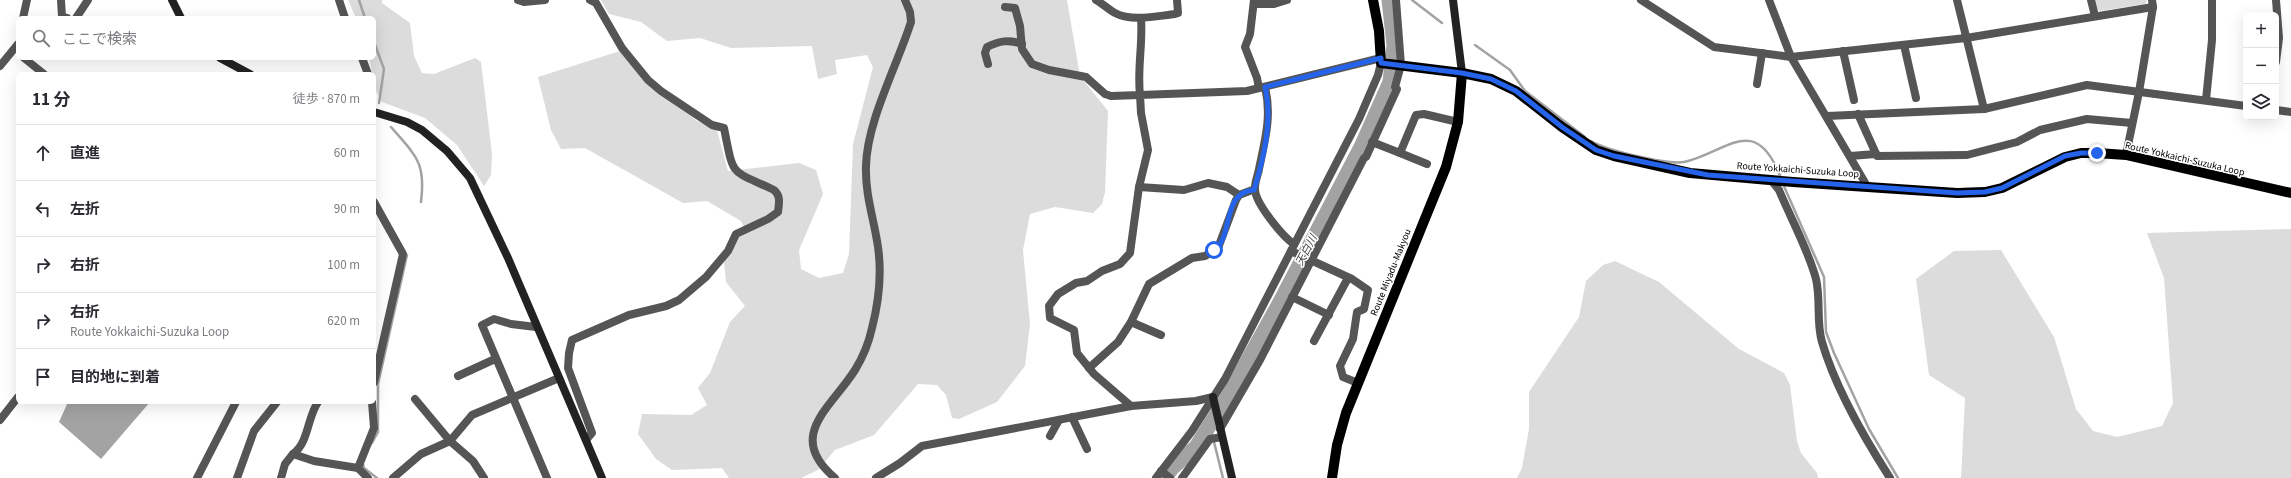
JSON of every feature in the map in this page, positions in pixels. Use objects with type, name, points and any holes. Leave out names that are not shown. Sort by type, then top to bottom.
[{"type":"main road","points":[[1373,0],[1379,31],[1381,60]]},
{"type":"main road","name":"Route Yokkaichi-Suzuka Loop","points":[[1381,60],[1400,65],[1462,73],[1491,79],[1509,87],[1586,144],[1606,154],[1690,173],[1793,182],[1957,193],[1985,192],[2002,188],[2065,156],[2081,153],[2126,156],[2291,193]]},
{"type":"main road","name":"Route Miyadu-Makyou","points":[[1332,478],[1340,430],[1438,187],[1458,122],[1462,73]]},
{"type":"street","points":[[23,16],[27,0]]},
{"type":"street","points":[[61,0],[62,16]]},
{"type":"street","points":[[77,16],[88,0]]},
{"type":"street","points":[[172,0],[180,16]]},
{"type":"street","points":[[339,0],[344,16]]},
{"type":"street","points":[[518,0],[524,2],[545,0]]},
{"type":"street","points":[[586,440],[592,433],[568,368],[568,353],[572,340],[629,315],[666,306],[687,295],[706,277],[724,256],[736,234],[773,216],[778,212],[780,202],[778,194],[774,190],[740,175],[734,170],[724,128],[712,125],[661,91],[648,80],[622,48],[596,3],[590,0]]},
{"type":"street","points":[[835,478],[816,459],[812,449],[812,438],[815,425],[855,370],[863,355],[880,298],[878,247],[867,198],[866,164],[870,138],[911,22],[910,12],[905,0]]},
{"type":"street","points":[[1096,0],[1107,6],[1114,13],[1141,18],[1178,13],[1178,0]]},
{"type":"street","points":[[1287,0],[1274,4],[1254,2],[1250,34],[1244,47],[1262,88],[1269,117],[1267,138],[1254,190],[1258,199],[1293,249],[1310,260],[1348,278],[1368,290],[1364,310],[1358,312],[1352,339],[1340,366],[1343,377],[1358,383]]},
{"type":"street","points":[[1182,478],[1210,439],[1220,434],[1260,360],[1310,260],[1364,158],[1366,157],[1397,89],[1395,87],[1400,65],[1396,0]]},
{"type":"street","points":[[1454,0],[1462,73]]},
{"type":"street","points":[[1641,0],[1714,47],[1791,57],[1966,38],[2095,16],[2152,3],[2139,92],[2126,156]]},
{"type":"street","points":[[1769,0],[1791,57],[1867,186]]},
{"type":"street","points":[[1957,0],[1984,109]]},
{"type":"street","points":[[2091,0],[2095,16]]},
{"type":"street","points":[[2206,100],[2212,40],[2212,0]]},
{"type":"street","points":[[2276,0],[2279,38],[2278,48]]},
{"type":"street","points":[[1005,7],[1015,8],[1020,26],[1022,50],[1032,64],[1056,72],[1086,77],[1105,94],[1111,96],[1237,92],[1262,88],[1381,60],[1378,75],[1359,120],[1225,379],[1192,431],[1156,478]]},
{"type":"street","points":[[1131,406],[1124,398],[1098,378],[1089,368],[1075,349],[1074,330],[1050,318],[1049,306],[1058,294],[1076,283],[1090,280],[1128,257],[1148,150],[1138,75],[1142,33],[1141,18]]},
{"type":"street","points":[[988,64],[985,53],[987,47],[1004,41],[1015,41],[1022,44]]},
{"type":"street","points":[[1904,45],[1916,98]]},
{"type":"street","points":[[0,66],[16,50]]},
{"type":"street","points":[[1843,51],[1854,100]]},
{"type":"street","points":[[1757,84],[1762,53]]},
{"type":"street","points":[[26,60],[42,72]]},
{"type":"street","points":[[224,60],[246,72]]},
{"type":"street","points":[[363,60],[367,72]]},
{"type":"street","points":[[1827,116],[1984,109],[2087,85],[2243,106]]},
{"type":"street","points":[[2279,110],[2291,112]]},
{"type":"street","points":[[376,113],[407,122],[422,130],[447,151],[470,178],[501,244],[602,478]]},
{"type":"street","points":[[1400,153],[1416,115],[1424,114],[1458,122]]},
{"type":"street","points":[[1858,114],[1876,154]]},
{"type":"street","points":[[1850,156],[1876,154],[1967,154],[2017,142],[2040,130],[2087,119],[2132,123]]},
{"type":"street","points":[[1372,142],[1427,164]]},
{"type":"street","points":[[1774,180],[1813,270],[1819,300],[1818,322],[1827,357],[1869,445],[1890,478]]},
{"type":"street","points":[[1140,187],[1184,190],[1208,183],[1227,187],[1239,195]]},
{"type":"street","points":[[1089,368],[1118,342],[1131,322],[1149,284],[1192,258],[1205,256],[1218,248],[1224,235],[1229,213],[1239,195],[1254,190]]},
{"type":"street","points":[[376,206],[403,254],[376,373]]},
{"type":"street","points":[[1314,341],[1348,278]]},
{"type":"street","points":[[1292,297],[1328,315]]},
{"type":"street","points":[[536,327],[511,324],[494,318],[482,325],[547,478]]},
{"type":"street","points":[[1131,322],[1161,335]]},
{"type":"street","points":[[458,376],[496,360]]},
{"type":"street","points":[[393,478],[421,454],[450,441],[472,415],[559,378]]},
{"type":"street","points":[[876,478],[900,463],[922,446],[1131,406],[1196,401],[1213,397]]},
{"type":"street","points":[[1213,397],[1220,434],[1232,478]]},
{"type":"street","points":[[415,399],[450,441],[466,453],[484,478]]},
{"type":"street","points":[[0,420],[16,400]]},
{"type":"street","points":[[197,478],[235,404]]},
{"type":"street","points":[[237,478],[254,431],[275,404]]},
{"type":"street","points":[[281,478],[285,464],[292,454],[301,448],[312,411],[317,404]]},
{"type":"street","points":[[358,468],[374,428],[372,404]]},
{"type":"street","points":[[1072,417],[1087,449]]},
{"type":"street","points":[[1050,436],[1059,420]]},
{"type":"street","points":[[292,454],[320,462],[358,468],[368,478]]},
{"type":"street","points":[[1162,471],[1170,478]]},
{"type":"shaded area","points":[[348,0],[382,0],[382,3],[410,23],[414,56],[422,73],[434,74],[475,58],[481,62],[492,154],[491,175],[484,186],[457,145],[425,118],[382,102],[376,91],[376,72],[372,72],[369,60],[376,60],[376,16],[355,16]]},
{"type":"shaded area","points":[[601,0],[1067,0],[1080,76],[1108,111],[1105,192],[1102,204],[1093,213],[1055,207],[1030,214],[1023,250],[1030,324],[1025,366],[997,402],[959,419],[952,418],[946,395],[937,385],[918,384],[874,435],[835,450],[818,470],[801,478],[729,478],[722,468],[672,470],[656,459],[638,434],[642,414],[691,415],[707,405],[698,388],[710,373],[730,322],[745,306],[726,282],[724,262],[744,227],[741,221],[707,201],[683,203],[585,148],[561,149],[551,130],[538,77],[620,51],[697,121],[717,130],[728,171],[799,163],[816,170],[823,194],[799,250],[801,269],[819,278],[843,273],[849,254],[853,144],[873,67],[867,55],[835,60],[837,74],[818,79],[812,46],[731,48],[700,38],[667,41],[641,22],[609,14]]},
{"type":"shaded area","points":[[2094,0],[2147,1],[2145,4],[2100,11],[2097,9]]},
{"type":"shaded area","points":[[2291,229],[2291,478],[1961,478],[1965,398],[1929,375],[1916,279],[1954,251],[2001,250],[2054,337],[2076,409],[2093,431],[2117,437],[2162,426],[2173,403],[2164,278],[2147,233]]},
{"type":"shaded area","points":[[1615,261],[1659,282],[1739,349],[1784,373],[1790,385],[1797,441],[1801,453],[1817,473],[1818,478],[1517,478],[1522,468],[1529,429],[1529,392],[1579,317],[1586,281],[1603,265]]},
{"type":"shaded area","points":[[67,404],[148,404],[101,459],[59,422]]},
{"type":"waterway","points":[[359,0],[364,16]]},
{"type":"waterway","name":"天白川","points":[[1165,478],[1172,468],[1196,447],[1228,396],[1280,302],[1361,147],[1390,82],[1394,45],[1389,0]]},
{"type":"waterway","points":[[1412,0],[1442,23]]},
{"type":"waterway","points":[[1475,45],[1510,70],[1525,91],[1585,137]]},
{"type":"waterway","points":[[376,47],[384,69],[379,103]]},
{"type":"waterway","points":[[391,127],[407,145],[417,160],[422,177],[421,202]]},
{"type":"waterway","points":[[1591,141],[1599,145],[1637,156],[1676,162],[1684,162],[1699,158],[1726,146],[1738,142],[1750,141],[1761,146],[1771,157],[1781,178]]},
{"type":"waterway","points":[[1783,184],[1824,277],[1826,332],[1834,353],[1869,429],[1898,478]]},
{"type":"waterway","points":[[372,443],[378,432],[378,384],[407,255]]},
{"type":"waterway","points":[[1210,426],[1223,478]]},
{"type":"waterway","points":[[363,464],[364,468],[377,478]]},
{"type":"route","points":[[1214,250],[1218,248],[1220,244],[1224,235],[1229,213],[1239,195],[1250,190],[1254,190],[1257,183],[1267,138],[1269,117],[1268,99],[1265,87],[1372,59],[1381,58],[1381,63],[1462,73],[1491,79],[1502,83],[1516,91],[1562,127],[1596,150],[1614,156],[1690,173],[1776,181],[1957,193],[1985,192],[2002,188],[2065,156],[2081,153],[2097,153]]}]
